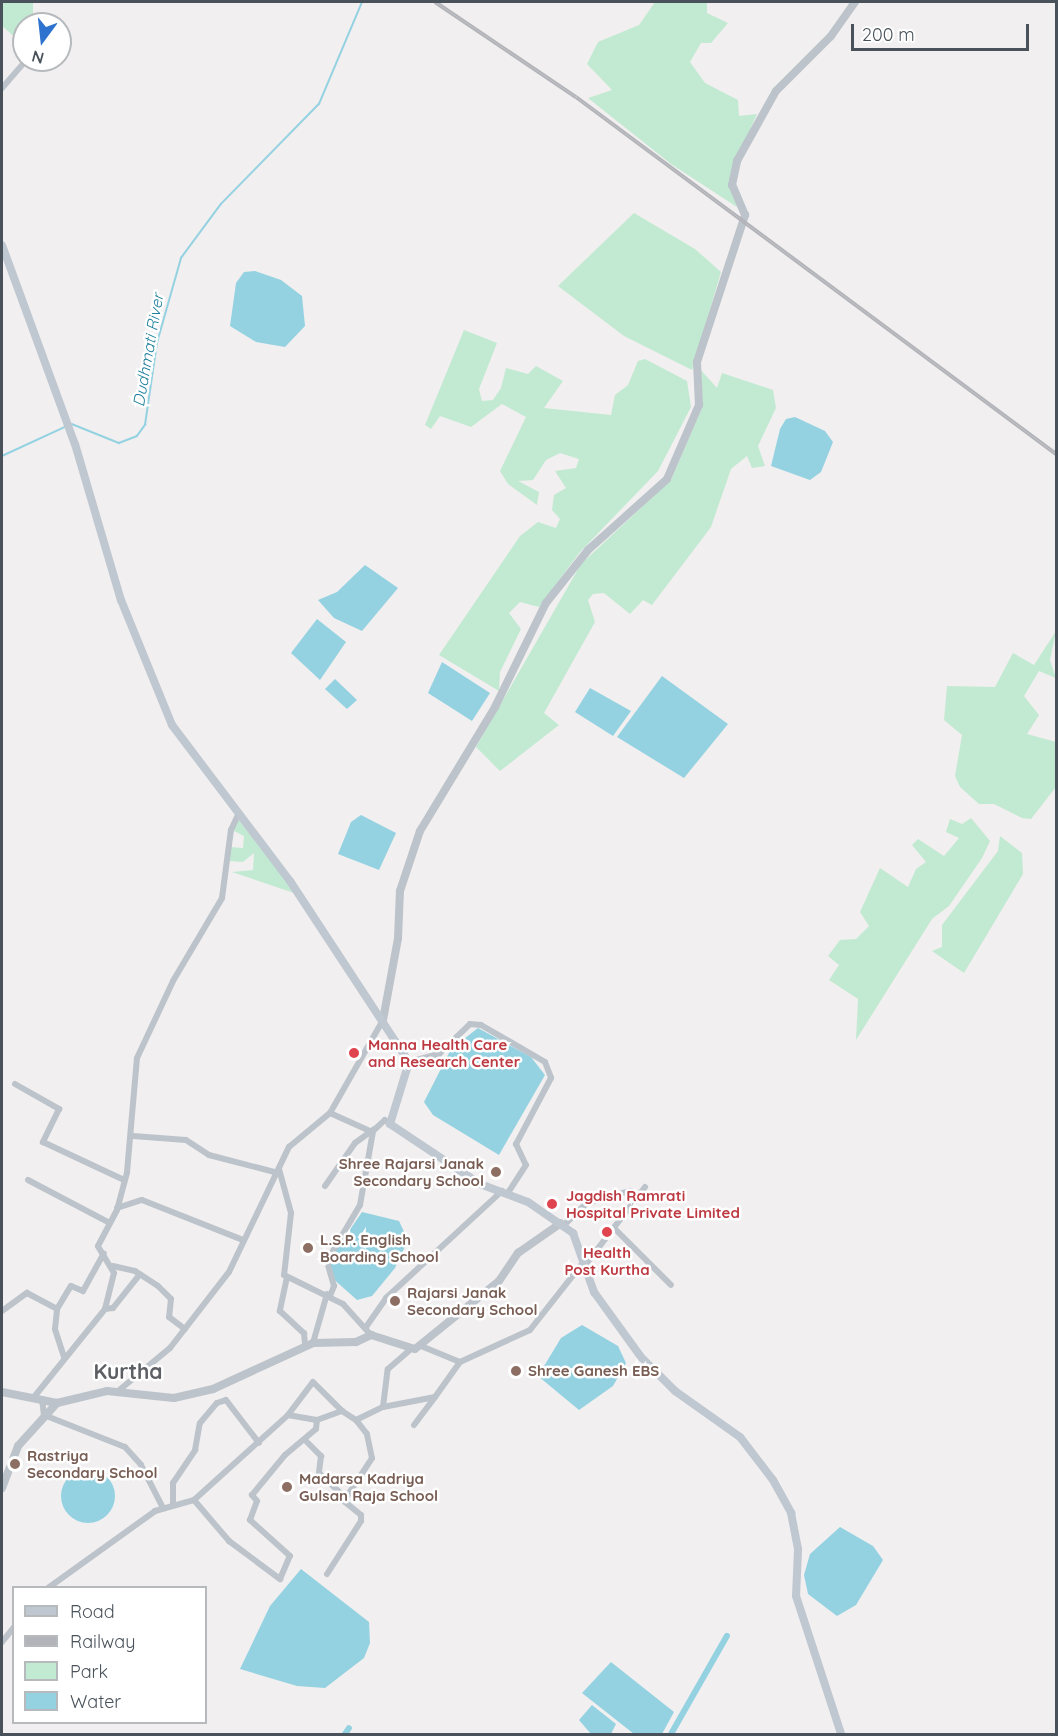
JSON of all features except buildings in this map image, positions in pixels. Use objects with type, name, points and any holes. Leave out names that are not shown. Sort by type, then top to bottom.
[{"type":"main road","points":[[2,245],[75,444],[112,573],[157,693],[172,725],[290,881],[409,1062],[390,1124],[480,1184],[505,1192],[563,1224],[579,1241],[594,1292],[641,1357],[675,1391],[740,1437],[773,1480],[791,1513],[798,1549],[796,1596],[842,1734]]},
{"type":"street","points":[[117,1392],[150,1368],[185,1329],[230,1272],[243,1240],[300,1133],[330,1113],[370,1052],[383,1020],[398,938],[400,891],[420,831],[495,707],[546,603],[588,550],[667,479],[699,405],[697,362],[745,215],[732,185],[737,161],[776,91],[831,36],[855,2]]},
{"type":"street","points":[[2,88],[16,72]]},
{"type":"street","points":[[185,1329],[169,1317],[171,1299],[140,1274],[113,1266],[98,1246],[117,1208],[124,1180],[133,1136],[137,1058],[173,981],[222,898],[231,830],[238,815]]},
{"type":"street","points":[[366,1327],[386,1298],[505,1192],[526,1165],[516,1144],[551,1078],[545,1062],[481,1025],[470,1024],[439,1054],[409,1062]]},
{"type":"street","points":[[15,1084],[59,1110],[43,1142],[124,1180]]},
{"type":"street","points":[[330,1113],[371,1130]]},
{"type":"street","points":[[325,1186],[371,1130],[385,1120],[390,1124]]},
{"type":"street","points":[[309,1344],[328,1295],[334,1286],[325,1266],[360,1205],[371,1130]]},
{"type":"street","points":[[133,1136],[186,1140],[210,1155],[278,1171]]},
{"type":"street","points":[[278,1171],[291,1214],[282,1265],[287,1277],[280,1311],[304,1333],[309,1344]]},
{"type":"street","points":[[28,1180],[108,1222]]},
{"type":"street","points":[[414,1425],[460,1362],[530,1330],[615,1229],[645,1187]]},
{"type":"street","points":[[383,1407],[388,1369],[410,1350],[421,1346],[442,1322],[499,1281],[518,1253],[563,1224],[587,1203],[630,1191]]},
{"type":"street","points":[[117,1208],[142,1200],[243,1240]]},
{"type":"street","points":[[615,1229],[670,1285]]},
{"type":"street","points":[[64,1357],[55,1329],[57,1309],[71,1286],[84,1291],[104,1253]]},
{"type":"street","points":[[38,1398],[64,1357],[105,1309],[113,1266]]},
{"type":"street","points":[[105,1309],[113,1308],[140,1274]]},
{"type":"street","points":[[287,1277],[328,1295],[366,1327],[371,1335],[410,1350]]},
{"type":"street","points":[[2,1311],[27,1293],[57,1309]]},
{"type":"street","points":[[2,1488],[10,1459],[44,1415],[57,1403],[82,1394],[117,1392],[174,1398],[213,1389],[283,1361],[309,1344],[356,1342],[371,1335]]},
{"type":"street","points":[[421,1346],[460,1362]]},
{"type":"street","points":[[49,1586],[163,1508],[194,1500],[288,1415],[314,1382],[342,1411],[356,1420],[367,1434],[372,1458],[345,1497]]},
{"type":"street","points":[[2,1392],[57,1403]]},
{"type":"street","points":[[356,1420],[383,1407],[435,1397]]},
{"type":"street","points":[[38,1398],[44,1415],[125,1447],[141,1465],[163,1508]]},
{"type":"street","points":[[173,1505],[173,1483],[192,1455],[200,1423],[217,1403],[226,1400],[259,1443]]},
{"type":"street","points":[[288,1415],[317,1420],[342,1411]]},
{"type":"street","points":[[194,1500],[229,1541],[280,1580],[289,1551],[250,1520],[257,1501],[252,1495],[316,1429],[317,1420]]},
{"type":"street","points":[[305,1440],[321,1456],[319,1473],[345,1497],[361,1521],[327,1574]]},
{"type":"street","points":[[2,1642],[12,1630]]},
{"type":"green space","points":[[2,2],[33,2],[33,12],[12,12],[12,35],[2,26]]},
{"type":"green space","points":[[655,2],[707,2],[707,13],[728,23],[711,43],[701,43],[690,62],[705,83],[738,100],[739,116],[757,114],[730,174],[737,207],[671,164],[588,98],[612,90],[587,64],[598,42],[639,25]]},
{"type":"green space","points":[[634,213],[695,249],[721,272],[692,370],[624,336],[558,286]]},
{"type":"green space","points":[[464,330],[497,343],[479,389],[482,401],[493,400],[501,388],[506,368],[528,374],[536,366],[563,381],[544,408],[611,415],[615,395],[628,385],[638,361],[645,359],[687,381],[691,407],[658,471],[580,552],[539,607],[520,602],[509,613],[521,629],[500,672],[499,691],[439,655],[520,536],[538,522],[556,528],[560,519],[552,510],[554,495],[566,488],[555,471],[576,468],[579,459],[560,453],[546,460],[533,480],[518,481],[539,492],[537,505],[508,484],[500,471],[526,417],[502,404],[471,427],[440,416],[431,429],[425,425]]},
{"type":"green space","points":[[699,368],[717,388],[722,373],[773,390],[776,408],[758,446],[765,466],[752,468],[747,456],[731,469],[711,527],[652,605],[643,600],[630,614],[604,593],[593,594],[588,600],[595,622],[544,713],[559,725],[500,771],[476,747],[581,564],[671,480],[702,408]]},
{"type":"green space","points":[[1056,631],[1050,660],[1056,678],[1039,671],[1024,696],[1039,715],[1027,734],[1056,742],[1056,787],[1031,819],[1022,818],[994,804],[979,804],[960,787],[955,776],[962,735],[944,720],[947,686],[995,687],[1013,653],[1034,665]]},
{"type":"green space","points":[[971,818],[990,841],[982,858],[949,906],[932,919],[856,1040],[858,999],[829,980],[839,965],[828,956],[840,940],[856,939],[869,926],[860,912],[880,868],[908,887],[916,869],[926,862],[912,845],[918,839],[944,856],[959,838],[946,832],[950,819],[962,824]]},
{"type":"green space","points":[[239,820],[297,894],[232,872],[253,870],[254,853],[243,862],[230,861],[230,847],[243,848],[244,836],[230,829]]},
{"type":"green space","points":[[1000,836],[1022,853],[1023,874],[964,973],[932,951],[942,947],[942,925],[998,851]]},
{"type":"water","points":[[255,271],[281,280],[302,296],[305,326],[285,347],[256,342],[230,326],[236,283],[244,272]]},
{"type":"water","points":[[795,417],[825,431],[833,442],[821,472],[810,480],[771,466],[780,429],[786,419]]},
{"type":"water","points":[[365,565],[398,588],[362,631],[334,618],[318,600],[337,592]]},
{"type":"water","points":[[317,619],[346,642],[320,680],[291,653]]},
{"type":"water","points":[[442,662],[490,693],[472,721],[428,693]]},
{"type":"water","points":[[662,676],[728,724],[684,778],[617,737]]},
{"type":"water","points":[[335,679],[357,700],[347,709],[325,689]]},
{"type":"water","points":[[590,688],[631,711],[613,736],[575,712]]},
{"type":"water","points":[[361,815],[396,833],[379,870],[338,854],[351,822]]},
{"type":"water","points":[[478,1028],[531,1057],[545,1075],[499,1155],[433,1115],[424,1102],[451,1049]]},
{"type":"water","points":[[362,1212],[399,1221],[408,1240],[395,1268],[372,1296],[357,1300],[330,1276],[330,1259]]},
{"type":"water","points":[[582,1325],[618,1346],[626,1363],[613,1386],[579,1410],[538,1376],[561,1338]]},
{"type":"water","points":[[88,1469],[98,1471],[107,1477],[113,1486],[115,1496],[113,1506],[107,1515],[98,1521],[88,1523],[78,1521],[69,1515],[63,1506],[61,1496],[63,1486],[69,1477],[78,1471]]},
{"type":"water","points":[[840,1527],[873,1546],[883,1560],[856,1605],[837,1616],[808,1594],[804,1575],[810,1554]]},
{"type":"water","points":[[301,1569],[369,1622],[370,1643],[364,1658],[325,1688],[297,1686],[240,1669],[270,1606]]},
{"type":"water","points":[[611,1662],[674,1712],[662,1734],[634,1734],[582,1693]]},
{"type":"water","points":[[592,1705],[616,1724],[611,1734],[591,1734],[579,1720]]},
{"type":"waterway","name":"Dudhmati River","points":[[72,424],[119,443],[137,436],[145,425],[157,343],[181,258],[221,204],[319,104],[362,2]]},
{"type":"waterway","name":"Dudhmati River","points":[[2,456],[65,427]]},
{"type":"waterway","points":[[671,1734],[727,1636]]},
{"type":"waterway","points":[[345,1734],[349,1728]]},
{"type":"railway","points":[[435,2],[576,97],[1056,454]]},
{"type":"place","name":"Manna Health Care and Research Center","points":[[354,1053]]},
{"type":"place","name":"Shree Rajarsi Janak Secondary School","points":[[496,1172]]},
{"type":"place","name":"Jagdish Ramrati Hospital Private Limited","points":[[552,1204]]},
{"type":"place","name":"Health Post Kurtha","points":[[607,1232]]},
{"type":"place","name":"L.S.P. English Boarding School","points":[[308,1248]]},
{"type":"place","name":"Rajarsi Janak Secondary School","points":[[395,1301]]},
{"type":"place","name":"Shree Ganesh EBS","points":[[516,1371]]},
{"type":"place","name":"Rastriya Secondary School","points":[[15,1464]]},
{"type":"place","name":"Madarsa Kadriya Gulsan Raja School","points":[[287,1487]]},
{"type":"district","name":"Kurtha","points":[[128,1371]]}]
